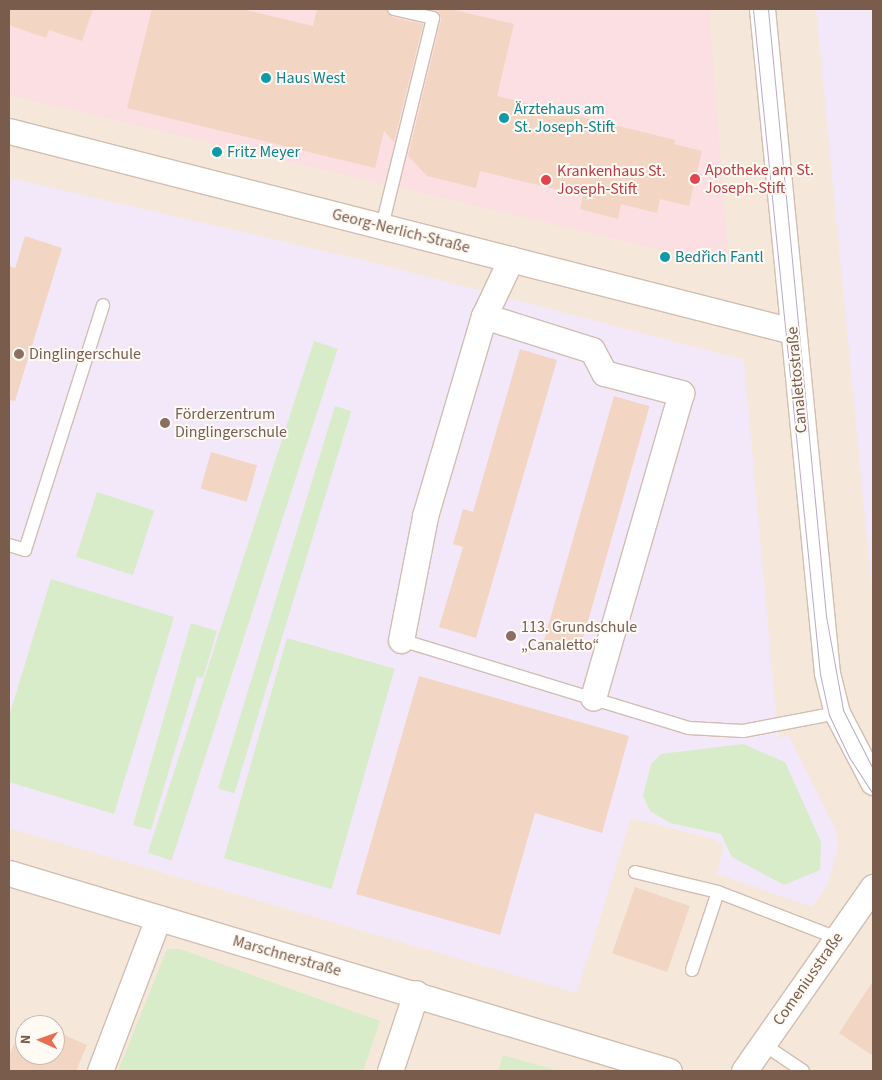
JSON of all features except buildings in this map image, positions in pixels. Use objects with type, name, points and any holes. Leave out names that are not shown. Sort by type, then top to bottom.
[{"type":"street","name":"Canalettostraße","points":[[762,9],[820,621],[836,713],[863,752],[873,782]]},
{"type":"street","name":"Georg-Nerlich-Straße","points":[[9,131],[792,331]]},
{"type":"street","points":[[401,640],[425,516],[484,316],[511,259]]},
{"type":"street","points":[[484,316],[592,350],[604,374],[681,393],[593,698]]},
{"type":"street","name":"Marschnerstraße","points":[[9,873],[416,993],[669,1071]]},
{"type":"street","name":"Comeniusstraße","points":[[744,1071],[873,887]]},
{"type":"street","points":[[100,1071],[158,918]]},
{"type":"street","points":[[390,1071],[416,993]]},
{"type":"lane","points":[[382,226],[432,18],[394,9]]},
{"type":"lane","points":[[9,545],[25,550],[103,305]]},
{"type":"lane","points":[[401,640],[593,698],[715,732],[836,713]]},
{"type":"lane","points":[[635,872],[718,892],[836,938]]},
{"type":"lane","points":[[692,970],[718,892]]},
{"type":"lane","points":[[763,1044],[803,1071]]},
{"type":"shaded area","points":[[9,9],[873,9],[873,1071],[9,1071]]},
{"type":"shaded area","name":"Krankenhaus St. Joseph-Stift","points":[[9,9],[709,9],[729,266],[9,95]]},
{"type":"shaded area","points":[[816,9],[873,9],[873,602],[841,268]]},
{"type":"shaded area","name":"113. Grundschule „Canaletto“","points":[[9,178],[371,262],[744,360],[777,725],[780,738],[788,735],[836,830],[838,849],[827,886],[812,907],[717,874],[724,846],[714,839],[631,818],[577,993],[9,828]]},
{"type":"green space","points":[[314,341],[338,349],[172,860],[148,853]]},
{"type":"green space","points":[[335,406],[351,411],[234,793],[218,789]]},
{"type":"green space","points":[[97,492],[154,511],[133,575],[76,557]]},
{"type":"green space","points":[[51,579],[174,617],[114,814],[9,782],[9,716]]},
{"type":"green space","points":[[191,623],[217,631],[203,678],[197,677],[151,830],[133,825]]},
{"type":"green space","points":[[287,638],[395,669],[332,889],[224,858]]},
{"type":"green space","points":[[743,744],[785,762],[821,842],[820,870],[784,885],[732,857],[721,834],[670,823],[650,811],[643,796],[651,764],[661,754]]},
{"type":"green space","points":[[167,949],[180,949],[380,1021],[363,1071],[118,1071]]},
{"type":"green space","points":[[503,1055],[559,1071],[498,1071]]},
{"type":"tram line","points":[[753,9],[820,674],[829,715],[849,757],[873,794]]},
{"type":"tram line","points":[[768,9],[826,616],[843,710],[873,769]]},
{"type":"place","name":"Haus West","points":[[266,78]]},
{"type":"place","name":"Ärztehaus am St. Joseph-Stift","points":[[504,118]]},
{"type":"place","name":"Fritz Meyer","points":[[217,152]]},
{"type":"place","name":"Apotheke am St. Joseph-Stift","points":[[695,179]]},
{"type":"place","name":"Krankenhaus St. Joseph-Stift","points":[[546,180]]},
{"type":"place","name":"Bedřich Fantl","points":[[665,257]]},
{"type":"place","name":"Dinglingerschule","points":[[19,354]]},
{"type":"place","name":"Förderzentrum Dinglingerschule","points":[[165,423]]},
{"type":"place","name":"113. Grundschule „Canaletto“","points":[[511,636]]}]
